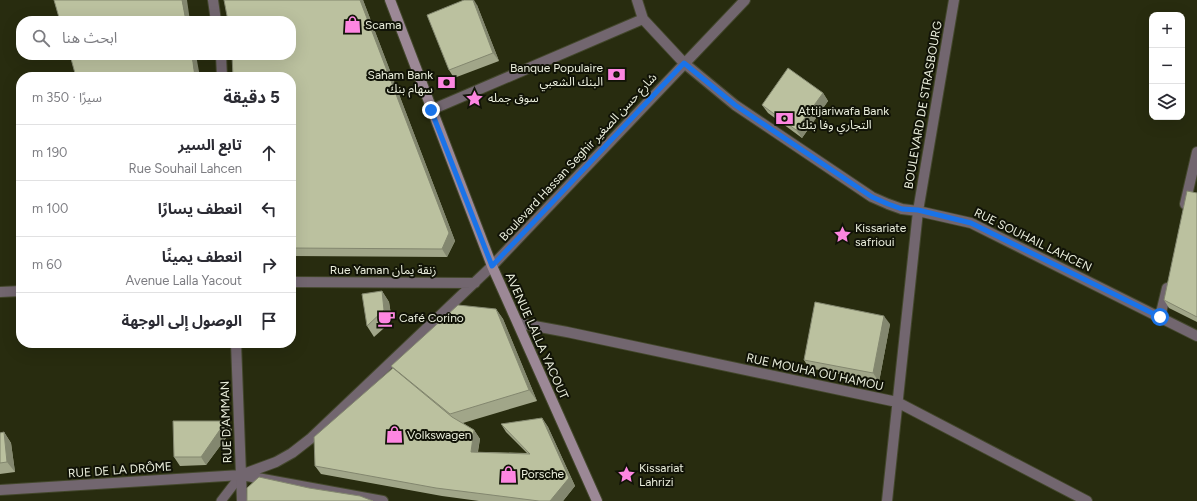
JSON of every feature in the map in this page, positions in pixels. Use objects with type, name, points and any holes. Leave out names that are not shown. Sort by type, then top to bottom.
[{"type":"main road","name":"AVENUE LALLA YACOUT","points":[[390,0],[492,266],[597,501]]},
{"type":"street","points":[[213,0],[215,16]]},
{"type":"street","name":"RUE SOUHAIL LAHCEN","points":[[636,0],[643,19],[684,63],[735,105],[872,197],[902,209],[918,210],[971,223],[1197,336]]},
{"type":"street","name":"Boulevard Hassan Seghir شارع حسن الصغير","points":[[241,475],[276,462],[292,453],[310,439],[492,266],[745,0]]},
{"type":"street","name":"BOULEVARD DE STRASBOURG","points":[[887,501],[918,210],[954,0]]},
{"type":"street","points":[[431,110],[643,19]]},
{"type":"street","points":[[221,60],[222,72]]},
{"type":"street","points":[[1184,212],[1197,152]]},
{"type":"street","points":[[1160,317],[1169,280]]},
{"type":"street","name":"Rue Yaman زنقة يمان","points":[[296,282],[475,283]]},
{"type":"street","points":[[0,292],[16,291]]},
{"type":"street","name":"RUE MOUHA OU HAMOU","points":[[518,323],[897,402],[1087,501]]},
{"type":"street","name":"RUE D'AMMAN","points":[[236,348],[242,501]]},
{"type":"street","points":[[241,475],[383,501]]},
{"type":"street","name":"RUE DE LA DRÔME","points":[[0,490],[241,475]]},
{"type":"lane","points":[[222,501],[241,475]]},
{"type":"building","points":[[54,0],[182,0],[185,16],[59,16]]},
{"type":"building","points":[[224,0],[360,0],[449,233],[442,249],[296,248],[296,72],[233,72],[232,60],[296,60],[296,16],[227,16]]},
{"type":"building","points":[[464,0],[473,0],[493,53],[449,70],[427,15]]},
{"type":"building","points":[[71,60],[193,60],[194,72],[75,72]]},
{"type":"building","points":[[788,68],[823,93],[796,130],[762,105]]},
{"type":"building","points":[[1187,191],[1197,193],[1197,317],[1164,300]]},
{"type":"building","points":[[382,291],[384,310],[367,326],[362,294]]},
{"type":"building","points":[[815,302],[884,316],[873,373],[804,360]]},
{"type":"building","points":[[458,305],[496,309],[529,390],[450,414],[391,366]]},
{"type":"building","points":[[393,368],[452,417],[474,430],[471,452],[530,454],[501,424],[542,418],[569,478],[550,501],[539,501],[436,488],[315,466],[314,437]]},
{"type":"building","points":[[173,421],[226,421],[201,457],[174,457]]},
{"type":"building","points":[[4,432],[7,462],[0,463],[0,433]]},
{"type":"building","points":[[259,477],[309,488],[360,496],[373,501],[247,501],[247,488]]},
{"type":"place","name":"Scama","points":[[352,25]]},
{"type":"place","name":"Banque Populaire البنك الشعبي","points":[[616,75]]},
{"type":"place","name":"Saham Bank سهام بنك","points":[[446,82]]},
{"type":"place","name":"سوق جمله","points":[[475,98]]},
{"type":"place","name":"Attijariwafa Bank التجاري وفا بنك","points":[[785,118]]},
{"type":"place","name":"Kissariate safrioui","points":[[842,235]]},
{"type":"place","name":"Café Corino","points":[[386,318]]},
{"type":"place","name":"Volkswagen","points":[[394,435]]},
{"type":"place","name":"Porsche","points":[[508,474]]},
{"type":"place","name":"Kissariat Lahrizi","points":[[626,475]]},
{"type":"route","points":[[431,110],[492,266],[684,63],[735,105],[872,197],[902,209],[918,210],[971,223],[1160,317]]}]
